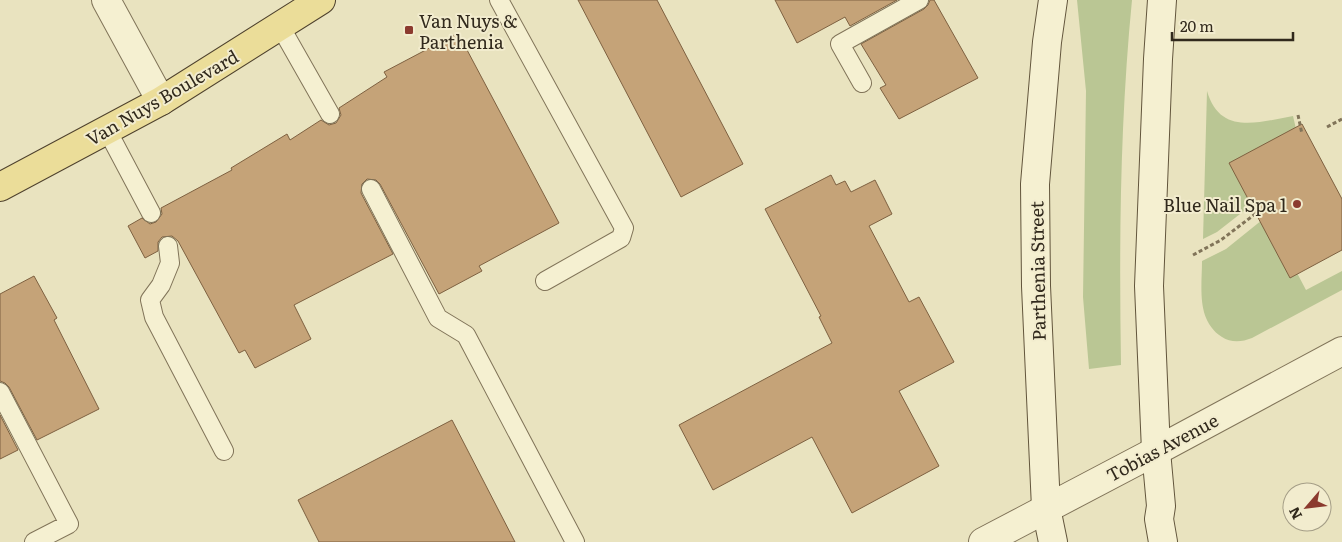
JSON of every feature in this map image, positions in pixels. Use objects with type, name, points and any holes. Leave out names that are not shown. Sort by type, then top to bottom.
[{"type":"main road","points":[[106,0],[161,102]]},
{"type":"main road","name":"Van Nuys Boulevard","points":[[0,187],[161,102],[320,0]]},
{"type":"main road","name":"Parthenia Street","points":[[1053,0],[1047,42],[1035,184],[1036,286],[1046,508],[1053,542]]},
{"type":"main road","points":[[1162,0],[1149,286],[1156,450],[1163,542]]},
{"type":"main road","name":"Tobias Avenue","points":[[983,542],[1342,351]]},
{"type":"lane","points":[[499,0],[624,228],[621,238],[545,281]]},
{"type":"lane","points":[[862,84],[840,44],[920,0]]},
{"type":"lane","points":[[280,26],[330,114]]},
{"type":"lane","points":[[107,130],[151,213]]},
{"type":"lane","points":[[371,189],[438,318],[466,335],[575,542]]},
{"type":"lane","points":[[168,246],[170,263],[161,285],[150,300],[154,317],[224,451]]},
{"type":"lane","points":[[0,392],[68,524],[34,542]]},
{"type":"path","points":[[1298,115],[1302,134]]},
{"type":"path","points":[[1327,127],[1342,119]]},
{"type":"path","points":[[1193,255],[1221,240],[1263,208]]},
{"type":"green space","points":[[1077,0],[1132,0],[1121,182],[1121,365],[1089,369],[1083,297],[1086,91]]},
{"type":"green space","points":[[1207,91],[1213,105],[1221,115],[1231,120],[1242,123],[1254,123],[1293,116],[1297,133],[1258,200],[1217,232],[1203,239]]},
{"type":"green space","points":[[1267,216],[1306,290],[1342,271],[1342,290],[1252,338],[1240,341],[1229,340],[1214,330],[1204,313],[1201,292],[1202,261],[1226,249]]},
{"type":"building","points":[[578,0],[657,0],[743,164],[681,197]]},
{"type":"building","points":[[775,0],[897,0],[850,26],[845,17],[797,43]]},
{"type":"building","points":[[930,0],[934,0],[978,78],[899,119],[880,88],[886,85],[861,44],[924,9]]},
{"type":"building","points":[[458,33],[559,223],[479,266],[482,271],[439,294],[380,184],[376,180],[367,179],[362,184],[361,193],[393,254],[294,305],[311,339],[255,368],[245,350],[239,353],[178,241],[172,236],[162,237],[158,242],[158,251],[145,258],[128,226],[142,218],[150,224],[156,222],[162,214],[161,208],[232,170],[231,168],[287,134],[290,140],[321,120],[329,125],[336,123],[341,115],[339,108],[387,77],[384,72]]},
{"type":"building","name":"Blue Nail Spa 1","points":[[1302,124],[1342,199],[1342,250],[1290,278],[1229,163]]},
{"type":"building","points":[[831,175],[836,185],[845,181],[851,192],[875,180],[892,214],[869,226],[909,302],[919,297],[954,362],[899,391],[939,466],[852,513],[812,437],[713,490],[679,425],[832,343],[819,317],[821,316],[765,209]]},
{"type":"building","points":[[34,276],[57,318],[54,320],[99,409],[37,440],[9,387],[0,381],[0,294]]},
{"type":"building","points":[[0,415],[18,450],[0,459]]},
{"type":"building","points":[[452,420],[515,542],[319,542],[298,500]]},
{"type":"place","name":"Van Nuys & Parthenia","points":[[409,30]]},
{"type":"place","name":"Blue Nail Spa 1","points":[[1297,204]]}]
